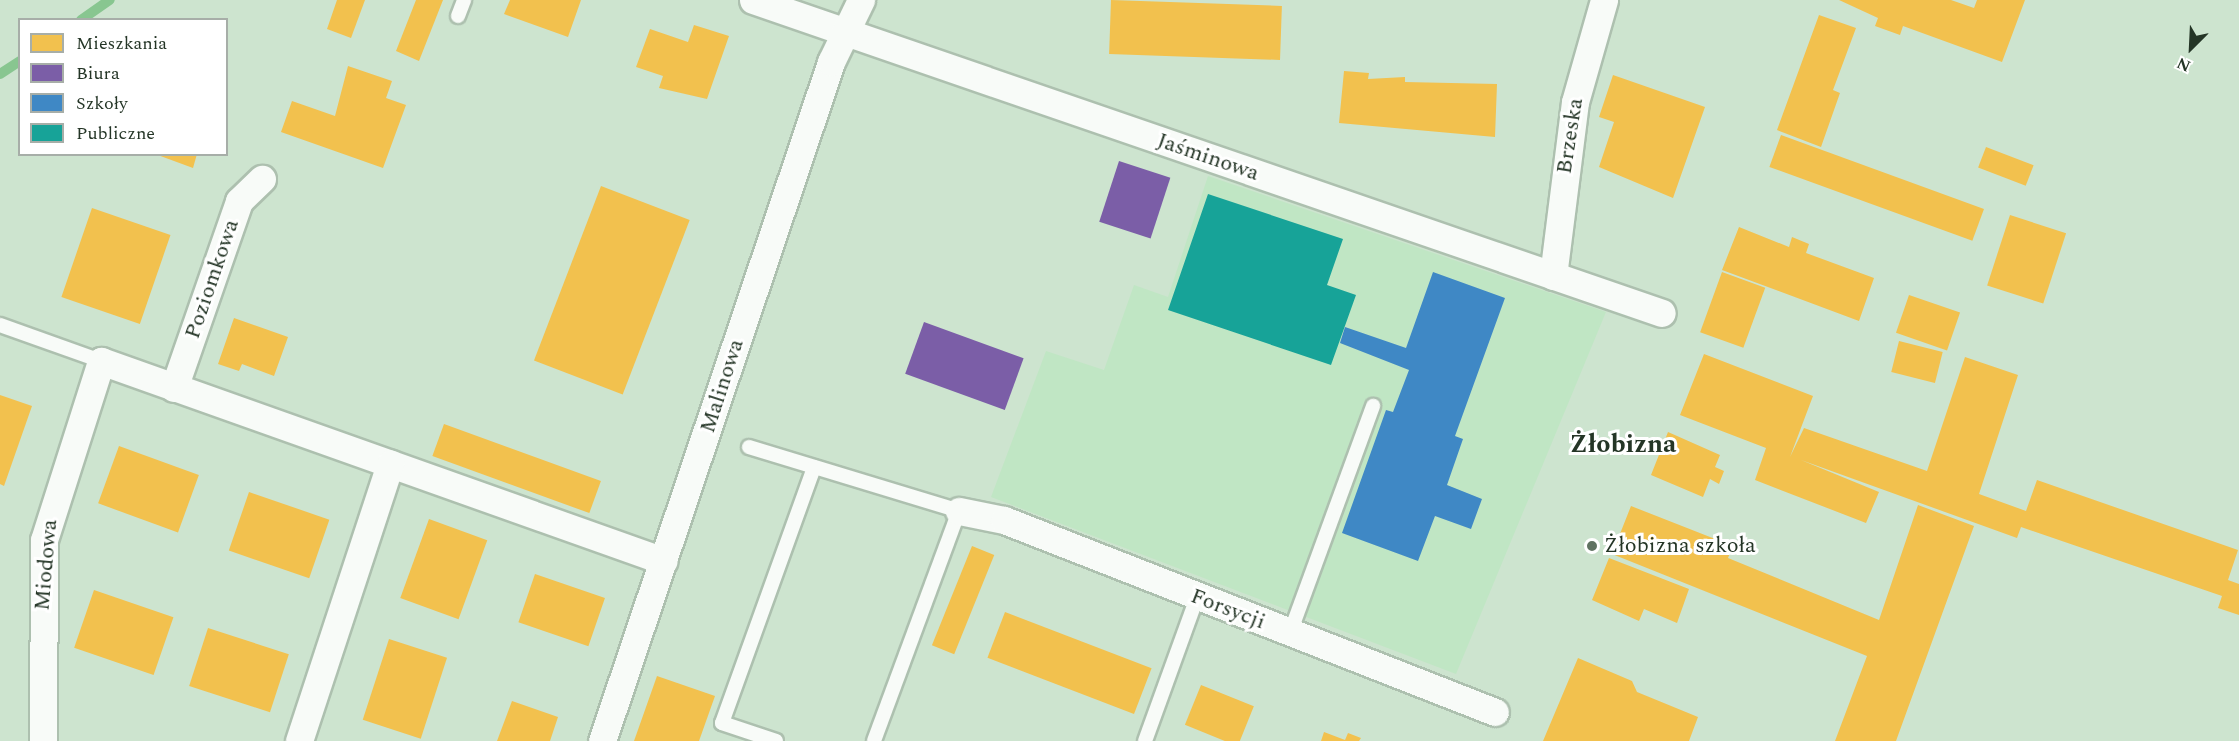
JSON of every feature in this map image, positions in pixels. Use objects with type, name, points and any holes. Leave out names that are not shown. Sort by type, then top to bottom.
[{"type":"street","name":"Jaśminowa","points":[[753,0],[1662,313]]},
{"type":"street","name":"Malinowa","points":[[602,741],[831,62],[861,0]]},
{"type":"street","name":"Brzeska","points":[[1553,276],[1575,102],[1604,0]]},
{"type":"street","name":"Poziomkowa","points":[[174,388],[239,201],[262,179]]},
{"type":"street","points":[[101,361],[664,561]]},
{"type":"street","name":"Miodowa","points":[[43,741],[44,540],[101,361]]},
{"type":"street","points":[[299,741],[390,464]]},
{"type":"street","name":"Forsycji","points":[[959,511],[1004,520],[1495,712]]},
{"type":"lane","points":[[458,16],[464,0]]},
{"type":"lane","points":[[0,325],[101,361]]},
{"type":"lane","points":[[1290,633],[1372,406]]},
{"type":"lane","points":[[749,447],[959,511],[874,741]]},
{"type":"lane","points":[[776,741],[722,723],[814,467]]},
{"type":"lane","points":[[1145,741],[1197,597]]},
{"type":"shaded area","points":[[1208,176],[1606,312],[1456,674],[991,497],[1046,351],[1104,370],[1134,285],[1168,297]]},
{"type":"building: Mieszkania","points":[[337,0],[365,0],[351,38],[327,29]]},
{"type":"building: Mieszkania","points":[[416,0],[443,0],[419,61],[396,51]]},
{"type":"building: Mieszkania","points":[[510,0],[581,0],[568,37],[504,14]]},
{"type":"building: Mieszkania","points":[[1111,0],[1282,6],[1280,60],[1109,54]]},
{"type":"building: Mieszkania","points":[[1839,0],[1951,0],[1974,8],[1977,0],[2025,0],[2002,62],[1903,26],[1900,35],[1875,26],[1878,18]]},
{"type":"building: Mieszkania","points":[[1819,15],[1856,28],[1833,90],[1840,93],[1821,147],[1777,130]]},
{"type":"building: Mieszkania","points":[[694,25],[729,36],[707,99],[659,88],[663,76],[636,67],[650,29],[688,42]]},
{"type":"building: Mieszkania","points":[[348,66],[392,81],[386,98],[406,105],[383,168],[281,132],[292,101],[335,116]]},
{"type":"building: Mieszkania","points":[[1344,71],[1369,73],[1368,79],[1405,77],[1405,82],[1497,84],[1495,137],[1339,123]]},
{"type":"building: Mieszkania","points":[[1613,75],[1705,107],[1673,198],[1599,167],[1614,122],[1599,117]]},
{"type":"building: Mieszkania","points":[[1781,135],[1984,209],[1972,241],[1769,167]]},
{"type":"building: Mieszkania","points":[[1986,147],[2034,165],[2026,186],[1978,168]]},
{"type":"building: Mieszkania","points":[[160,156],[196,156],[193,168]]},
{"type":"building: Mieszkania","points":[[601,186],[690,220],[623,395],[534,361]]},
{"type":"building: Mieszkania","points":[[92,208],[170,235],[140,324],[61,297]]},
{"type":"building: Mieszkania","points":[[2010,215],[2066,233],[2043,304],[1987,285]]},
{"type":"building: Mieszkania","points":[[1739,227],[1789,247],[1792,237],[1809,244],[1806,253],[1874,278],[1859,321],[1722,270]]},
{"type":"building: Mieszkania","points":[[1722,272],[1765,288],[1743,348],[1700,332]]},
{"type":"building: Mieszkania","points":[[1909,295],[1960,313],[1947,350],[1896,333]]},
{"type":"building: Mieszkania","points":[[234,318],[288,337],[274,376],[242,364],[239,371],[218,364]]},
{"type":"building: Mieszkania","points":[[1899,341],[1943,352],[1935,383],[1891,372]]},
{"type":"building: Mieszkania","points":[[1704,354],[1813,396],[1790,457],[1804,428],[1927,471],[1965,357],[2018,375],[1979,494],[2026,511],[2037,480],[2238,550],[2228,580],[2239,584],[2239,615],[2218,608],[2222,596],[2021,527],[2017,538],[1801,460],[1879,492],[1866,523],[1755,480],[1766,448],[1680,415]]},
{"type":"building: Mieszkania","points":[[0,395],[32,406],[4,486],[0,484]]},
{"type":"building: Mieszkania","points":[[444,424],[601,481],[589,513],[432,456]]},
{"type":"building: Mieszkania","points":[[1668,432],[1720,455],[1715,467],[1724,471],[1719,484],[1710,479],[1703,497],[1651,475]]},
{"type":"building: Mieszkania","points":[[119,446],[199,475],[178,532],[98,503]]},
{"type":"building: Mieszkania","points":[[249,492],[329,520],[309,578],[229,551]]},
{"type":"building: Mieszkania","points":[[1918,505],[1974,526],[1896,741],[1835,741],[1867,656],[1612,554],[1631,506],[1733,546],[1728,558],[1879,620]]},
{"type":"building: Mieszkania","points":[[429,519],[487,540],[459,619],[400,598]]},
{"type":"building: Mieszkania","points":[[972,546],[994,555],[954,654],[932,645]]},
{"type":"building: Mieszkania","points":[[1609,558],[1689,589],[1677,623],[1644,609],[1639,621],[1592,600]]},
{"type":"building: Mieszkania","points":[[535,574],[605,598],[588,646],[518,622]]},
{"type":"building: Mieszkania","points":[[94,590],[173,617],[154,675],[74,648]]},
{"type":"building: Mieszkania","points":[[1005,612],[1152,668],[1134,714],[987,658]]},
{"type":"building: Mieszkania","points":[[208,628],[289,654],[270,712],[189,686]]},
{"type":"building: Mieszkania","points":[[389,639],[447,658],[421,739],[363,720]]},
{"type":"building: Mieszkania","points":[[1578,658],[1632,681],[1637,692],[1698,717],[1689,741],[1543,741]]},
{"type":"building: Mieszkania","points":[[657,676],[715,696],[699,741],[634,741]]},
{"type":"building: Mieszkania","points":[[1201,685],[1254,706],[1240,741],[1225,741],[1185,725]]},
{"type":"building: Mieszkania","points":[[512,701],[558,717],[550,741],[497,741]]},
{"type":"building: Mieszkania","points":[[1324,732],[1345,740],[1348,733],[1361,738],[1359,741],[1321,741]]},
{"type":"building: Biura","points":[[1119,161],[1170,178],[1151,239],[1099,222]]},
{"type":"building: Biura","points":[[924,322],[1024,358],[1005,410],[905,374]]},
{"type":"building: Szkoły","points":[[1433,272],[1505,298],[1455,436],[1463,439],[1447,485],[1482,499],[1471,529],[1435,516],[1418,561],[1342,533],[1386,410],[1393,412],[1409,370],[1340,343],[1345,327],[1406,348]]},
{"type":"building: Publiczne","points":[[1208,194],[1343,239],[1327,285],[1356,295],[1331,365],[1168,310]]},
{"type":"waterway","points":[[84,18],[110,0]]},
{"type":"waterway","points":[[0,74],[18,62]]},
{"type":"place","name":"Żłobizna szkoła","points":[[1592,546]]},
{"type":"district","name":"Żłobizna","points":[[1623,445]]}]
